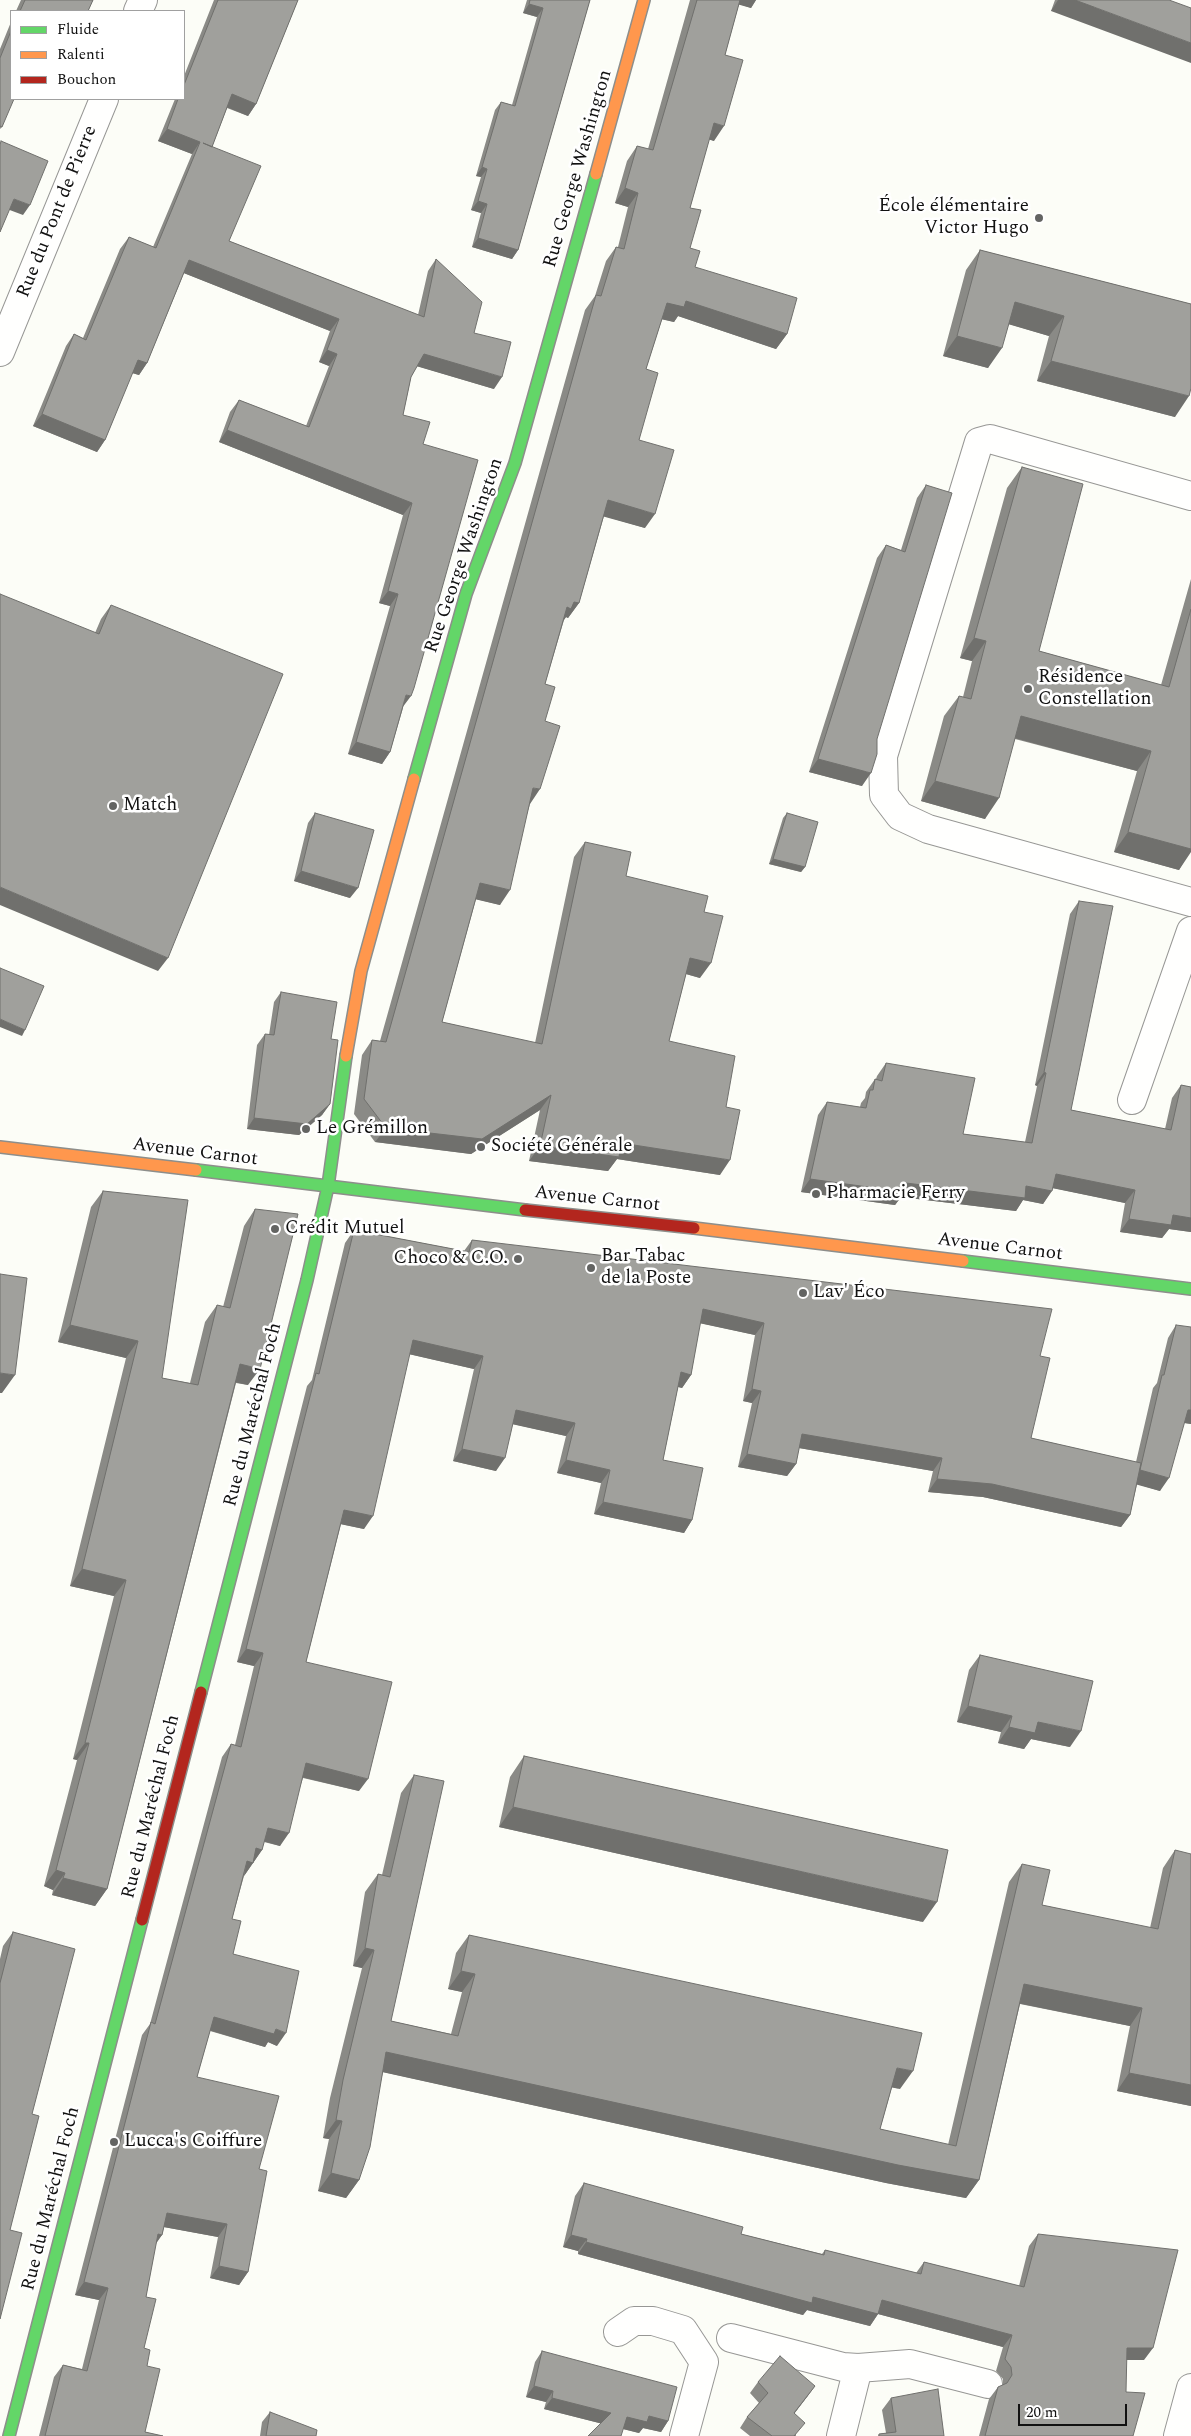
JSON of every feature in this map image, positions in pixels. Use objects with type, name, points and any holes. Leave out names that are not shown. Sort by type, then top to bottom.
[{"type":"street","name":"Rue George Washington","points":[[328,1186],[350,1026],[369,943],[466,594],[515,463],[644,0]]},
{"type":"street","name":"Rue du Pont de Pierre","points":[[0,352],[104,100]]},
{"type":"street","points":[[1191,496],[990,439],[979,442],[883,756],[883,766],[884,795],[900,816],[928,829],[1191,902]]},
{"type":"street","points":[[1132,1100],[1191,931]]},
{"type":"street","name":"Avenue Carnot","points":[[0,1147],[698,1228],[1191,1289]]},
{"type":"street","name":"Rue du Maréchal Foch","points":[[9,2436],[304,1289],[328,1186]]},
{"type":"street","points":[[618,2332],[634,2321],[654,2321],[683,2330],[694,2346],[704,2362],[684,2436]]},
{"type":"street","points":[[732,2338],[843,2367],[858,2368],[910,2364],[988,2384]]},
{"type":"street","points":[[841,2436],[858,2368]]},
{"type":"street","points":[[1178,2436],[1191,2388]]},
{"type":"building","points":[[25,0],[93,0],[88,10],[20,10]]},
{"type":"building","points":[[218,0],[298,0],[256,104],[232,94],[212,147],[261,166],[229,241],[424,317],[436,259],[482,302],[474,333],[511,342],[502,377],[424,354],[411,377],[403,415],[430,422],[423,444],[478,460],[414,688],[411,696],[406,695],[390,752],[356,742],[398,594],[388,591],[412,503],[227,430],[239,400],[309,427],[337,354],[327,350],[339,319],[189,260],[147,363],[138,360],[105,440],[42,414],[74,334],[86,340],[129,237],[156,248],[200,142],[167,129],[178,100],[185,100],[185,82]]},
{"type":"building","points":[[530,0],[590,0],[518,250],[478,238],[487,204],[478,201],[487,169],[482,167],[501,102],[515,106],[543,8],[529,4]]},
{"type":"building","points":[[697,0],[740,0],[725,55],[743,60],[724,126],[714,123],[690,208],[701,210],[690,248],[700,251],[695,267],[797,298],[787,334],[686,301],[684,307],[667,303],[646,369],[658,373],[639,440],[674,450],[655,514],[608,500],[579,603],[574,602],[571,609],[567,607],[545,684],[555,687],[545,721],[560,726],[540,789],[533,788],[510,890],[480,883],[442,1022],[542,1044],[585,842],[631,852],[626,876],[708,896],[704,912],[723,916],[711,963],[690,958],[669,1041],[735,1056],[726,1107],[740,1110],[730,1160],[621,1143],[619,1157],[540,1146],[551,1095],[482,1139],[386,1128],[364,1099],[372,1040],[386,1042],[596,295],[601,296],[616,247],[624,249],[638,193],[625,188],[637,146],[653,150]]},
{"type":"building","points":[[1075,0],[1169,0],[1191,8],[1191,43]]},
{"type":"building","points":[[10,33],[10,100],[14,100],[2,127],[0,126],[0,58]]},
{"type":"building","points":[[1,141],[48,161],[30,205],[14,199],[0,232],[0,145]]},
{"type":"building","points":[[980,250],[1191,304],[1191,388],[1189,396],[1051,361],[1064,316],[1015,302],[1002,348],[957,336]]},
{"type":"building","name":"Résidence Constellation","points":[[1022,467],[1083,484],[1039,651],[1169,687],[1191,609],[1191,849],[1128,832],[1151,751],[1021,716],[999,798],[935,781],[959,696],[971,699],[986,641],[974,638]]},
{"type":"building","points":[[926,485],[952,493],[877,739],[877,754],[871,773],[818,759],[886,545],[905,552]]},
{"type":"building","name":"Match","points":[[0,594],[99,634],[111,605],[283,674],[168,958],[0,887]]},
{"type":"building","points":[[315,813],[374,830],[358,888],[301,871]]},
{"type":"building","points":[[787,813],[818,822],[805,867],[773,859]]},
{"type":"building","points":[[1079,901],[1113,906],[1071,1110],[1171,1130],[1181,1085],[1191,1087],[1191,1218],[1173,1215],[1171,1225],[1129,1219],[1135,1190],[1056,1174],[1052,1191],[1026,1186],[1025,1198],[906,1183],[904,1192],[810,1179],[827,1102],[866,1108],[870,1090],[873,1090],[875,1079],[882,1081],[886,1063],[975,1078],[963,1134],[1032,1143],[1046,1073],[1044,1072]]},
{"type":"building","points":[[0,968],[44,986],[25,1030],[0,1019]]},
{"type":"building","points":[[281,992],[337,1002],[331,1039],[338,1040],[330,1104],[307,1124],[254,1118],[265,1034],[274,1035]]},
{"type":"building","points":[[103,1191],[188,1200],[162,1378],[198,1385],[217,1305],[230,1308],[255,1209],[298,1214],[260,1369],[240,1364],[107,1889],[63,1878],[65,1873],[56,1870],[89,1743],[85,1743],[126,1580],[82,1569],[138,1341],[70,1325]]},
{"type":"building","points":[[354,1230],[469,1252],[472,1240],[1052,1309],[1040,1356],[1050,1358],[1031,1438],[1141,1463],[1130,1515],[992,1484],[937,1479],[942,1458],[802,1434],[796,1464],[747,1454],[761,1391],[752,1389],[764,1323],[703,1309],[691,1375],[681,1372],[663,1460],[703,1468],[692,1520],[603,1502],[610,1470],[566,1460],[575,1423],[516,1410],[505,1458],[462,1449],[483,1356],[413,1340],[373,1516],[344,1510],[306,1662],[392,1682],[368,1779],[306,1763],[289,1833],[268,1828],[262,1850],[256,1848],[253,1863],[247,1861],[232,1919],[241,1921],[233,1954],[299,1971],[286,2033],[276,2029],[274,2034],[214,2017],[197,2077],[279,2096],[259,2169],[267,2171],[248,2272],[219,2266],[227,2224],[167,2213],[162,2235],[158,2234],[146,2297],[156,2299],[144,2348],[150,2350],[147,2366],[160,2369],[145,2432],[163,2436],[45,2436],[63,2365],[87,2371],[108,2288],[84,2282],[151,2022],[155,2024],[231,1744],[241,1747],[263,1653],[246,1649],[316,1373],[319,1374]]},
{"type":"building","points":[[0,1274],[27,1278],[15,1375],[0,1373]]},
{"type":"building","points":[[1176,1325],[1191,1327],[1191,1410],[1188,1410],[1169,1478],[1140,1470],[1162,1375],[1164,1375]]},
{"type":"building","points":[[980,1655],[1093,1681],[1081,1731],[1038,1722],[1035,1733],[1009,1727],[1012,1716],[968,1706]]},
{"type":"building","points":[[524,1756],[948,1850],[937,1902],[513,1807]]},
{"type":"building","points":[[414,1775],[444,1781],[391,2021],[458,2036],[475,1974],[461,1971],[469,1935],[922,2033],[913,2071],[897,2068],[880,2129],[956,2146],[1022,1864],[1050,1870],[1042,1905],[1158,1929],[1175,1850],[1191,1854],[1191,2085],[1129,2073],[1142,2008],[1024,1984],[979,2180],[898,2165],[386,2052],[370,2147],[359,2180],[331,2173],[342,2121],[336,2120],[343,2080],[374,1950],[365,1948],[378,1874],[390,1877]]},
{"type":"building","points":[[13,1932],[75,1949],[32,2114],[39,2116],[10,2230],[22,2233],[0,2319],[0,1983]]},
{"type":"building","points":[[584,2183],[743,2227],[741,2234],[824,2255],[825,2250],[921,2274],[924,2262],[1024,2287],[1038,2234],[1178,2250],[1153,2348],[1127,2348],[1126,2392],[1145,2393],[1133,2436],[985,2436],[998,2387],[1007,2383],[1012,2375],[1011,2367],[1005,2359],[1012,2335],[882,2300],[878,2314],[813,2297],[812,2303],[586,2242],[587,2239],[571,2235]]},
{"type":"building","points":[[542,2351],[677,2387],[668,2421],[649,2416],[647,2422],[627,2417],[621,2436],[588,2436],[611,2413],[552,2398],[553,2391],[534,2386]]},
{"type":"building","points":[[780,2356],[815,2386],[794,2413],[805,2423],[794,2436],[772,2436],[747,2417],[768,2393],[758,2382]]},
{"type":"building","points":[[938,2389],[944,2436],[879,2436],[879,2434],[896,2432],[891,2398]]},
{"type":"building","points":[[270,2412],[317,2430],[316,2436],[266,2436]]},
{"type":"traffic: fast","points":[[414,779],[466,594],[515,463],[596,174]]},
{"type":"traffic: fast","points":[[201,1692],[307,1280],[328,1186],[346,1056]]},
{"type":"traffic: fast","points":[[196,1170],[525,1210]]},
{"type":"traffic: fast","points":[[963,1261],[1191,1289]]},
{"type":"traffic: fast","points":[[9,2436],[142,1920]]},
{"type":"traffic: slow","points":[[596,174],[644,0]]},
{"type":"traffic: slow","points":[[346,1056],[361,971],[414,779]]},
{"type":"traffic: slow","points":[[0,1147],[196,1170]]},
{"type":"traffic: slow","points":[[694,1228],[963,1261]]},
{"type":"traffic: jam","points":[[525,1210],[694,1228]]},
{"type":"traffic: jam","points":[[142,1920],[201,1692]]},
{"type":"place","name":"École élémentaire Victor Hugo","points":[[1039,218]]},
{"type":"place","name":"Résidence Constellation","points":[[1028,689]]},
{"type":"place","name":"Match","points":[[113,806]]},
{"type":"place","name":"Le Grémillon","points":[[306,1129]]},
{"type":"place","name":"Société Générale","points":[[481,1147]]},
{"type":"place","name":"Pharmacie Ferry","points":[[816,1194]]},
{"type":"place","name":"Crédit Mutuel","points":[[275,1229]]},
{"type":"place","name":"Choco & C.O.","points":[[518,1259]]},
{"type":"place","name":"Bar Tabac de la Poste","points":[[591,1268]]},
{"type":"place","name":"Lav' Éco","points":[[803,1293]]},
{"type":"place","name":"Lucca's Coiffure","points":[[114,2142]]}]
